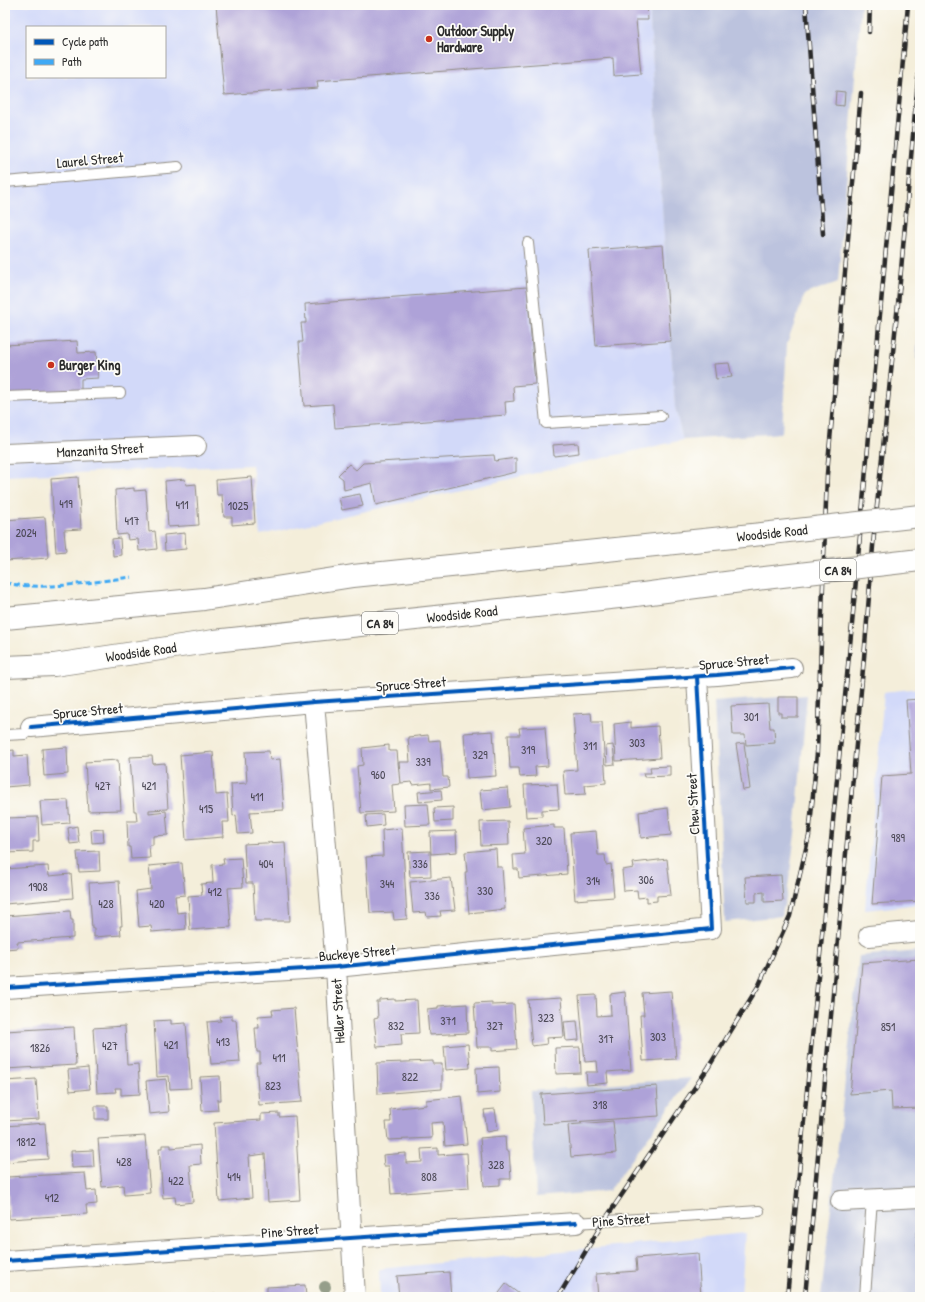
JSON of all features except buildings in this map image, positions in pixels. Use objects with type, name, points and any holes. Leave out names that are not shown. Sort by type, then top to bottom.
[{"type":"highway","name":"Woodside Road","points":[[5,618],[204,599],[353,576],[762,534],[920,516]]},
{"type":"highway","name":"Woodside Road","points":[[5,667],[54,665],[214,641],[621,597],[756,579],[920,560]]},
{"type":"street","name":"Manzanita Street","points":[[5,454],[196,446]]},
{"type":"street","name":"Spruce Street","points":[[31,727],[314,702],[697,677],[792,668]]},
{"type":"street","name":"Chew Street","points":[[697,677],[711,929]]},
{"type":"street","name":"Heller Street","points":[[314,702],[336,967],[355,1297]]},
{"type":"street","name":"Buckeye Street","points":[[5,988],[336,967],[711,929]]},
{"type":"street","points":[[869,936],[920,931]]},
{"type":"street","points":[[841,1201],[920,1197]]},
{"type":"street","name":"Pine Street","points":[[5,1261],[576,1223]]},
{"type":"lane","name":"Laurel Street","points":[[5,182],[178,167]]},
{"type":"lane","points":[[528,243],[546,423],[661,416]]},
{"type":"lane","points":[[5,397],[120,393]]},
{"type":"lane","points":[[5,735],[25,734],[31,727]]},
{"type":"lane","points":[[866,1297],[872,1199]]},
{"type":"lane","name":"Pine Street","points":[[576,1223],[759,1211]]},
{"type":"shaded area","points":[[5,5],[649,5],[675,407],[683,440],[260,535],[252,465],[5,476]]},
{"type":"shaded area","points":[[649,5],[861,5],[838,282],[805,294],[787,344],[782,433],[683,440],[675,407]]},
{"type":"shaded area","points":[[920,316],[920,359],[916,359]]},
{"type":"shaded area","points":[[920,688],[920,904],[865,910],[884,692]]},
{"type":"shaded area","points":[[807,695],[795,834],[787,895],[781,916],[725,922],[714,702]]},
{"type":"shaded area","points":[[920,951],[920,1297],[821,1297],[859,956]]},
{"type":"shaded area","points":[[691,1078],[609,1191],[536,1197],[531,1091]]},
{"type":"shaded area","points":[[745,1233],[741,1297],[380,1297],[379,1269]]},
{"type":"railway","points":[[806,5],[823,234]]},
{"type":"railway","points":[[869,32],[870,5]]},
{"type":"railway","points":[[787,1297],[852,624],[908,5]]},
{"type":"railway","points":[[805,1297],[864,658],[874,534],[898,304],[920,56]]},
{"type":"railway","points":[[558,1297],[604,1221],[708,1068],[759,985],[790,916],[809,836],[817,753],[827,474],[861,93]]},
{"type":"marked path","points":[[5,583],[53,586],[132,577]]},
{"type":"cycle path","points":[[31,727],[314,702],[717,675],[792,668]]},
{"type":"cycle path","points":[[5,988],[336,967],[711,929],[697,677]]},
{"type":"cycle path","points":[[5,1261],[576,1223]]},
{"type":"place","name":"Outdoor Supply Hardware","points":[[429,39]]},
{"type":"place","name":"Burger King","points":[[51,365]]}]
